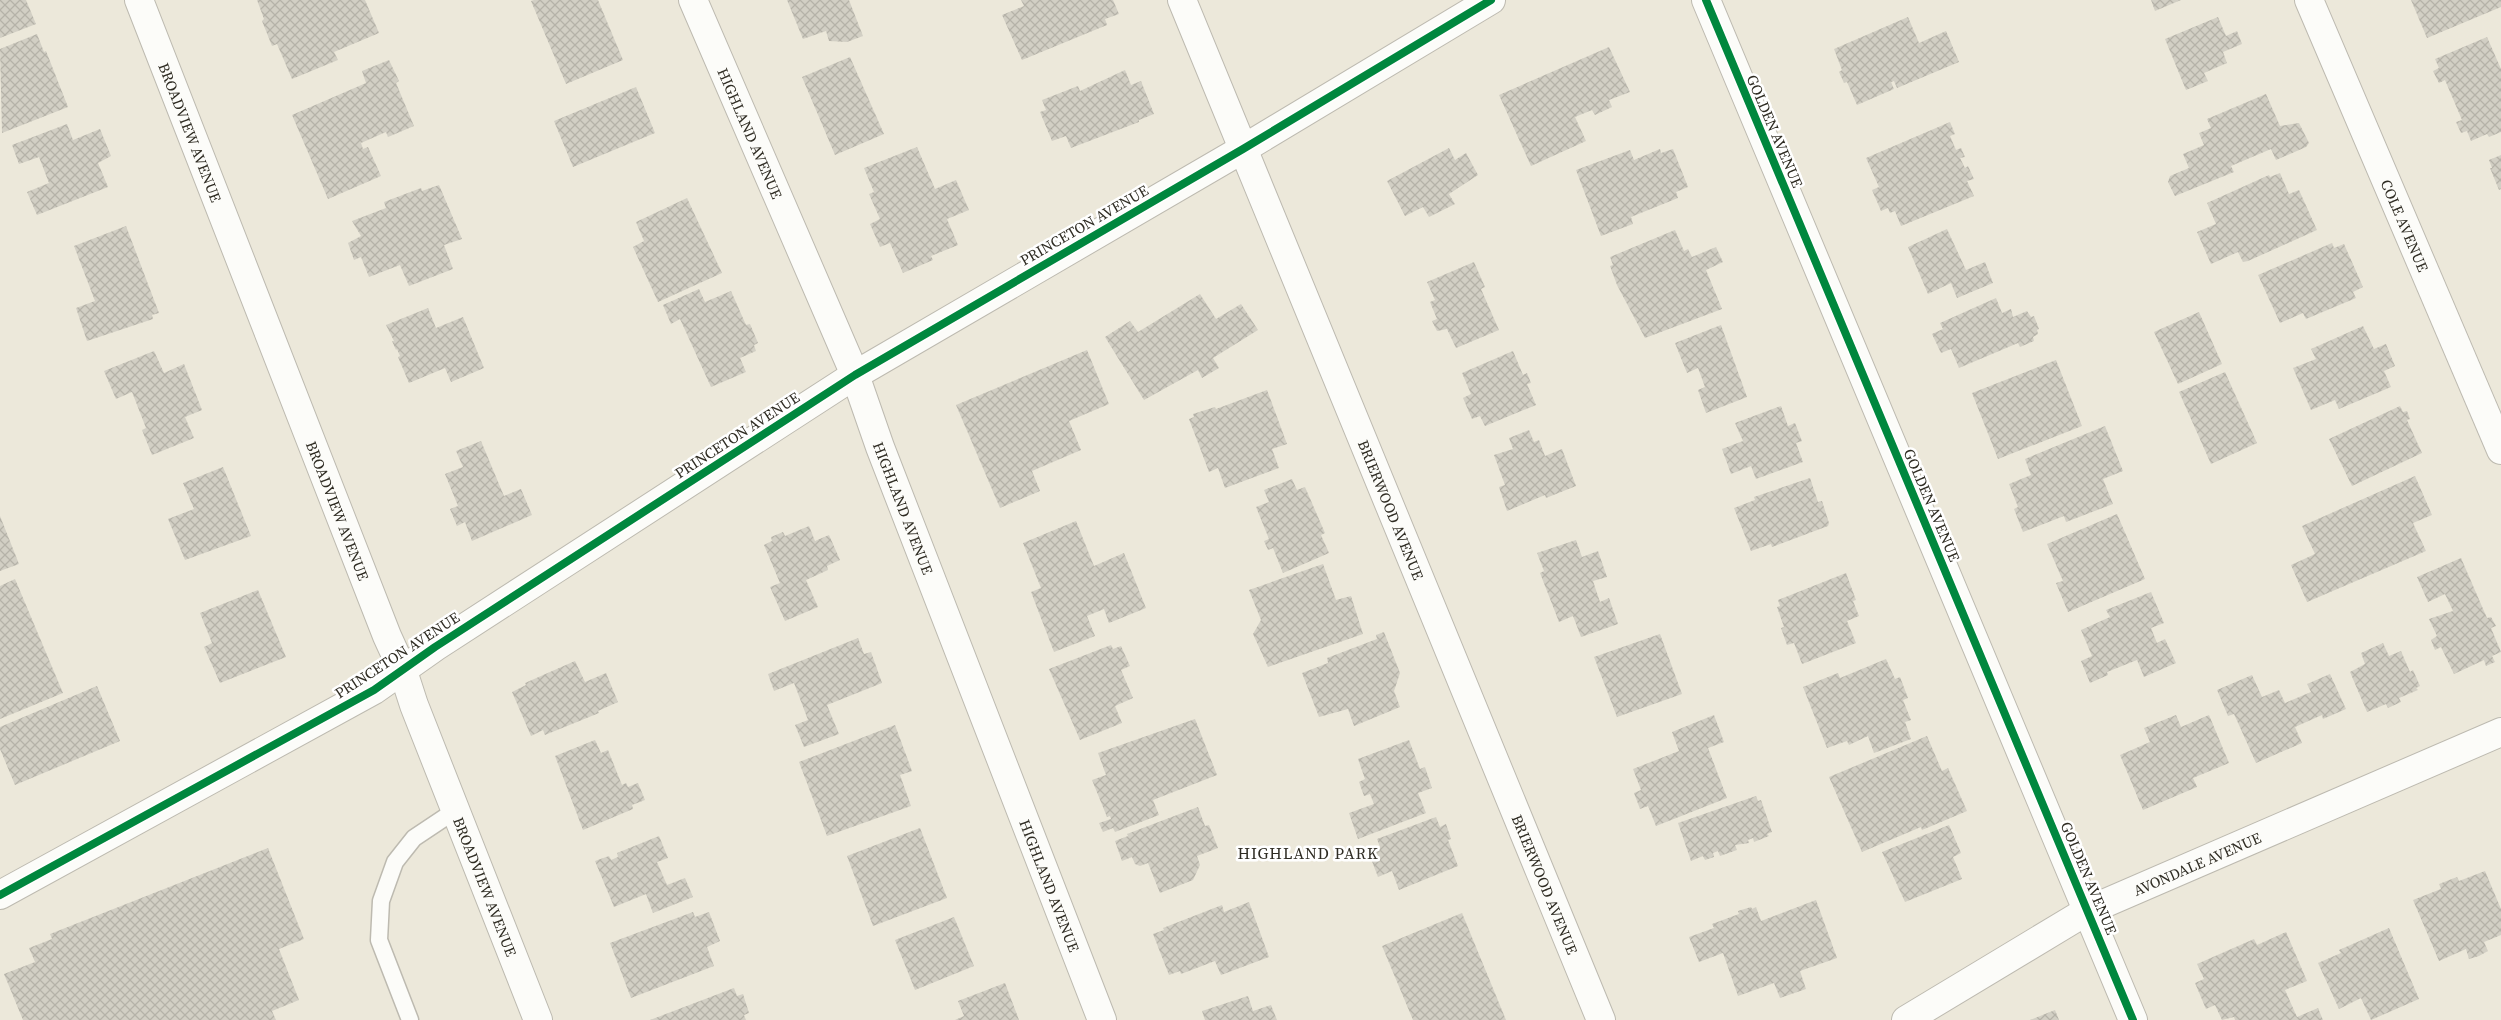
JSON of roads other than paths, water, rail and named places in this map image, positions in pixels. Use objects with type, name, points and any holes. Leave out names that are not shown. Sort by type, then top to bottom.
[{"type":"street","name":"BROADVIEW AVENUE","points":[[139,0],[538,1020]]},
{"type":"street","name":"HIGHLAND AVENUE","points":[[693,0],[855,375],[880,447],[1102,1020]]},
{"type":"street","name":"BRIERWOOD AVENUE","points":[[1182,0],[1601,1020]]},
{"type":"street","name":"PRINCETON AVENUE","points":[[0,895],[374,690],[444,642],[855,375],[1243,149],[1491,0]]},
{"type":"street","name":"GOLDEN AVENUE","points":[[1706,0],[2133,1020]]},
{"type":"street","name":"COLE AVENUE","points":[[2309,0],[2501,450]]},
{"type":"street","name":"AVONDALE AVENUE","points":[[1906,1020],[2087,911],[2501,732]]},
{"type":"lane","points":[[410,1020],[379,940],[381,901],[395,862],[414,838],[456,810]]},
{"type":"district","name":"HIGHLAND PARK","points":[[1308,853]]}]
